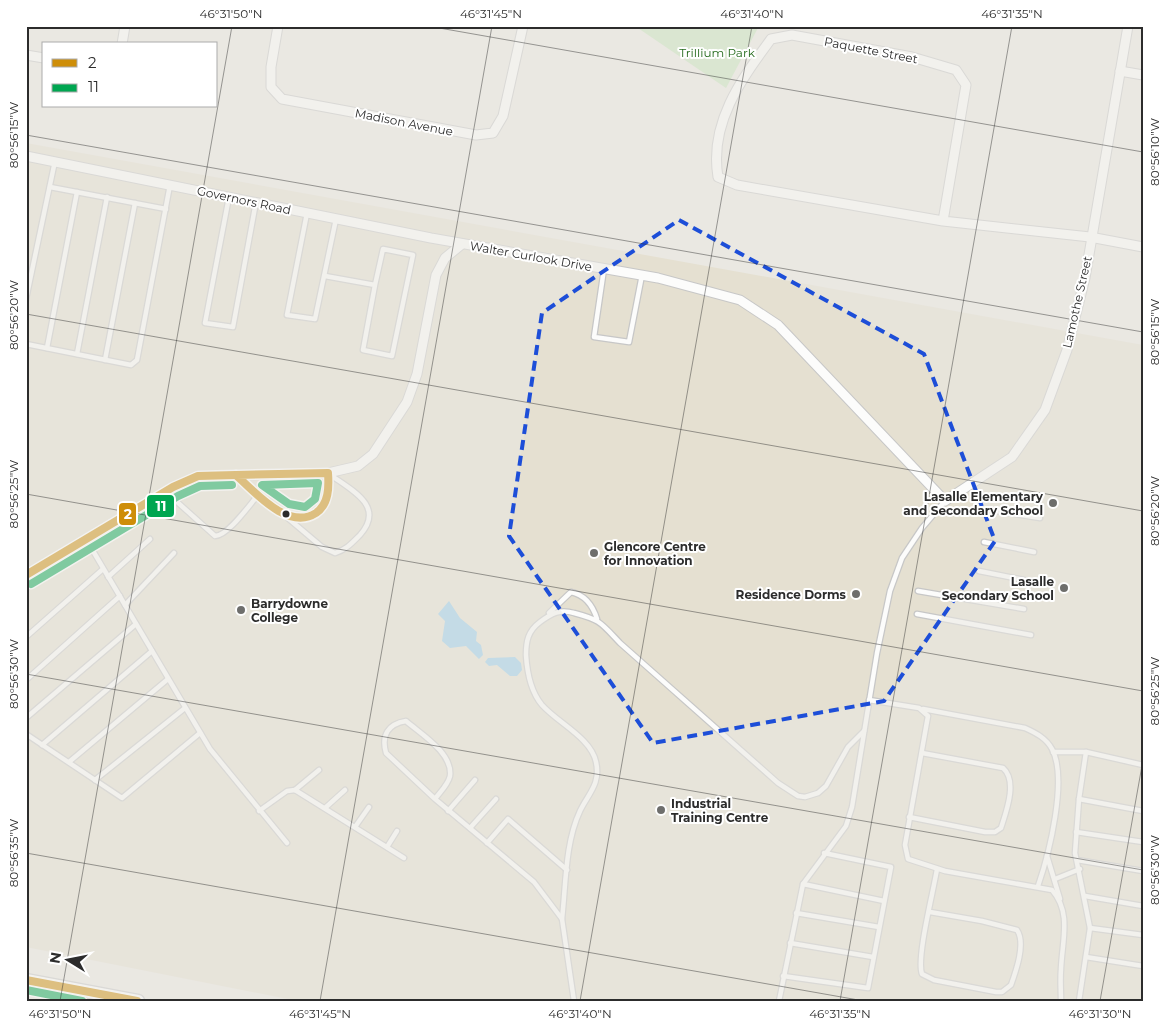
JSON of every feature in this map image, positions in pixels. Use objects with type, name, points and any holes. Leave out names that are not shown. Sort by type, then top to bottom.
[{"type":"main road","points":[[26,980],[138,1001]]},
{"type":"street","points":[[122,42],[125,26]]},
{"type":"street","name":"Madison Avenue","points":[[278,26],[271,67],[271,87],[282,99],[476,135],[493,133],[503,116],[523,26]]},
{"type":"street","name":"Lamothe Street","points":[[945,501],[1012,458],[1044,410],[1067,350],[1085,278],[1090,237],[1128,26]]},
{"type":"street","name":"Paquette Street","points":[[943,222],[966,85],[956,70],[912,57],[792,35],[771,39],[743,78],[728,106],[715,157],[718,176],[737,185],[943,222],[1090,237],[1143,247]]},
{"type":"street","points":[[26,55],[42,58]]},
{"type":"street","points":[[1120,71],[1143,75]]},
{"type":"street","name":"Governors Road","points":[[26,156],[462,244]]},
{"type":"street","name":"Walter Curlook Drive","points":[[26,575],[85,538],[198,476],[328,474],[358,466],[373,454],[407,402],[417,374],[436,275],[445,258],[462,244],[642,276],[740,300],[778,325],[945,501]]},
{"type":"lane","points":[[26,299],[55,162]]},
{"type":"lane","points":[[26,344],[131,365],[137,360],[170,185]]},
{"type":"lane","points":[[50,187],[166,209]]},
{"type":"lane","points":[[46,348],[77,192]]},
{"type":"lane","points":[[77,354],[106,197]]},
{"type":"lane","points":[[229,197],[204,323],[233,327],[256,202]]},
{"type":"lane","points":[[105,360],[135,203]]},
{"type":"lane","points":[[307,213],[287,315],[315,319],[336,219]]},
{"type":"lane","points":[[383,249],[413,255],[392,356],[363,350],[375,285],[383,249]]},
{"type":"lane","points":[[604,269],[594,337],[629,342],[642,276]]},
{"type":"lane","points":[[325,276],[375,285]]},
{"type":"lane","points":[[236,474],[322,547],[335,554],[345,550],[369,524],[370,512],[363,499],[328,474]]},
{"type":"lane","points":[[280,512],[293,518],[305,518],[314,514],[324,505],[328,495],[328,474]]},
{"type":"lane","points":[[166,492],[215,536],[220,536],[229,528],[259,494]]},
{"type":"lane","points":[[779,1001],[803,884],[824,853],[846,826],[852,807],[869,700],[890,592],[902,558],[922,528],[945,501]]},
{"type":"lane","points":[[990,510],[1040,518]]},
{"type":"lane","points":[[85,538],[200,733],[221,764],[287,844]]},
{"type":"lane","points":[[108,576],[150,539]]},
{"type":"lane","points":[[984,542],[1034,552]]},
{"type":"lane","points":[[125,605],[174,552]]},
{"type":"lane","points":[[26,637],[103,569]]},
{"type":"lane","points":[[978,571],[1028,581]]},
{"type":"lane","points":[[918,591],[1024,609]]},
{"type":"lane","points":[[574,1001],[562,919],[574,827],[581,809],[595,786],[596,761],[585,743],[541,704],[532,688],[527,662],[527,637],[534,627],[571,592],[576,593],[593,606],[597,619],[620,643],[771,776],[798,796],[811,797],[826,786],[848,747],[864,731]]},
{"type":"lane","points":[[26,680],[120,596]]},
{"type":"lane","points":[[545,618],[563,610],[597,619]]},
{"type":"lane","points":[[917,614],[1031,635]]},
{"type":"lane","points":[[26,718],[136,624]]},
{"type":"lane","points":[[42,745],[152,651]]},
{"type":"lane","points":[[68,762],[168,679]]},
{"type":"lane","points":[[869,700],[1025,728],[1040,735],[1053,752],[1059,770],[1056,810],[1047,856],[1038,886]]},
{"type":"lane","points":[[94,780],[186,708]]},
{"type":"lane","points":[[919,708],[928,716],[905,845],[908,859],[937,869],[1038,886],[1052,890],[1061,900]]},
{"type":"lane","points":[[435,799],[450,777],[450,767],[445,756],[406,721],[391,726],[385,735],[383,743],[386,753],[435,799],[448,811],[534,882],[562,919]]},
{"type":"lane","points":[[26,734],[122,798],[200,733]]},
{"type":"lane","points":[[1053,752],[1086,752],[1143,765]]},
{"type":"lane","points":[[1079,1001],[1090,928],[1080,869],[1075,853],[1079,799],[1086,752]]},
{"type":"lane","points":[[909,817],[985,832],[995,832],[1001,828],[1009,796],[1011,780],[1009,773],[1003,768],[922,753]]},
{"type":"lane","points":[[295,790],[319,770]]},
{"type":"lane","points":[[448,811],[475,780]]},
{"type":"lane","points":[[259,811],[287,790],[295,790],[404,858]]},
{"type":"lane","points":[[324,808],[345,790]]},
{"type":"lane","points":[[470,828],[496,799]]},
{"type":"lane","points":[[1079,799],[1143,811]]},
{"type":"lane","points":[[355,827],[369,807]]},
{"type":"lane","points":[[487,843],[508,819],[567,870]]},
{"type":"lane","points":[[387,847],[397,830]]},
{"type":"lane","points":[[1076,832],[1143,842]]},
{"type":"lane","points":[[783,976],[868,988],[891,867],[824,853]]},
{"type":"lane","points":[[1047,856],[1061,900],[1065,923],[1061,969],[1061,1001]]},
{"type":"lane","points":[[1077,860],[1143,870]]},
{"type":"lane","points":[[930,912],[982,921],[1017,930],[1020,935],[1020,943],[1011,985],[1002,992],[996,992],[924,977],[920,970],[921,961],[937,869]]},
{"type":"lane","points":[[1055,879],[1080,869]]},
{"type":"lane","points":[[803,884],[884,900]]},
{"type":"lane","points":[[1085,896],[1143,906]]},
{"type":"lane","points":[[796,913],[879,927]]},
{"type":"lane","points":[[1090,928],[1143,935]]},
{"type":"lane","points":[[790,942],[873,957]]},
{"type":"lane","points":[[1086,957],[1143,966]]},
{"type":"highlighted area","points":[[679,220],[924,354],[995,541],[884,701],[653,743],[509,536],[542,313]]},
{"type":"shaded area","points":[[26,143],[1143,345],[1143,1001],[298,1001],[26,947]]},
{"type":"green space","name":"Trillium Park","points":[[635,26],[759,26],[726,88]]},
{"type":"water","points":[[449,601],[460,618],[477,632],[476,641],[481,645],[483,655],[479,659],[466,646],[450,648],[442,641],[445,621],[438,614]]},
{"type":"water","points":[[515,657],[521,663],[522,670],[517,676],[510,676],[497,665],[489,666],[485,662],[488,658]]},
{"type":"transit line","name":"2","points":[[328,473],[326,500],[316,513],[305,517],[294,517],[273,507],[236,475],[328,473]]},
{"type":"transit line","name":"2","points":[[26,575],[173,487],[198,476],[236,475]]},
{"type":"transit line","name":"11","points":[[318,483],[315,499],[305,507],[289,504],[262,485],[318,483]]},
{"type":"transit line","name":"11","points":[[31,584],[178,496],[200,486],[232,485]]},
{"type":"transit line","name":"2","points":[[26,980],[137,1001]]},
{"type":"transit line","name":"11","points":[[26,990],[82,1001]]},
{"type":"place","name":"Lasalle Elementary and Secondary School","points":[[1053,503]]},
{"type":"place","name":"Glencore Centre for Innovation","points":[[594,553]]},
{"type":"place","name":"Lasalle Secondary School","points":[[1064,588]]},
{"type":"place","name":"Residence Dorms","points":[[856,594]]},
{"type":"place","name":"Barrydowne College","points":[[241,610]]},
{"type":"place","name":"Industrial Training Centre","points":[[661,810]]}]
